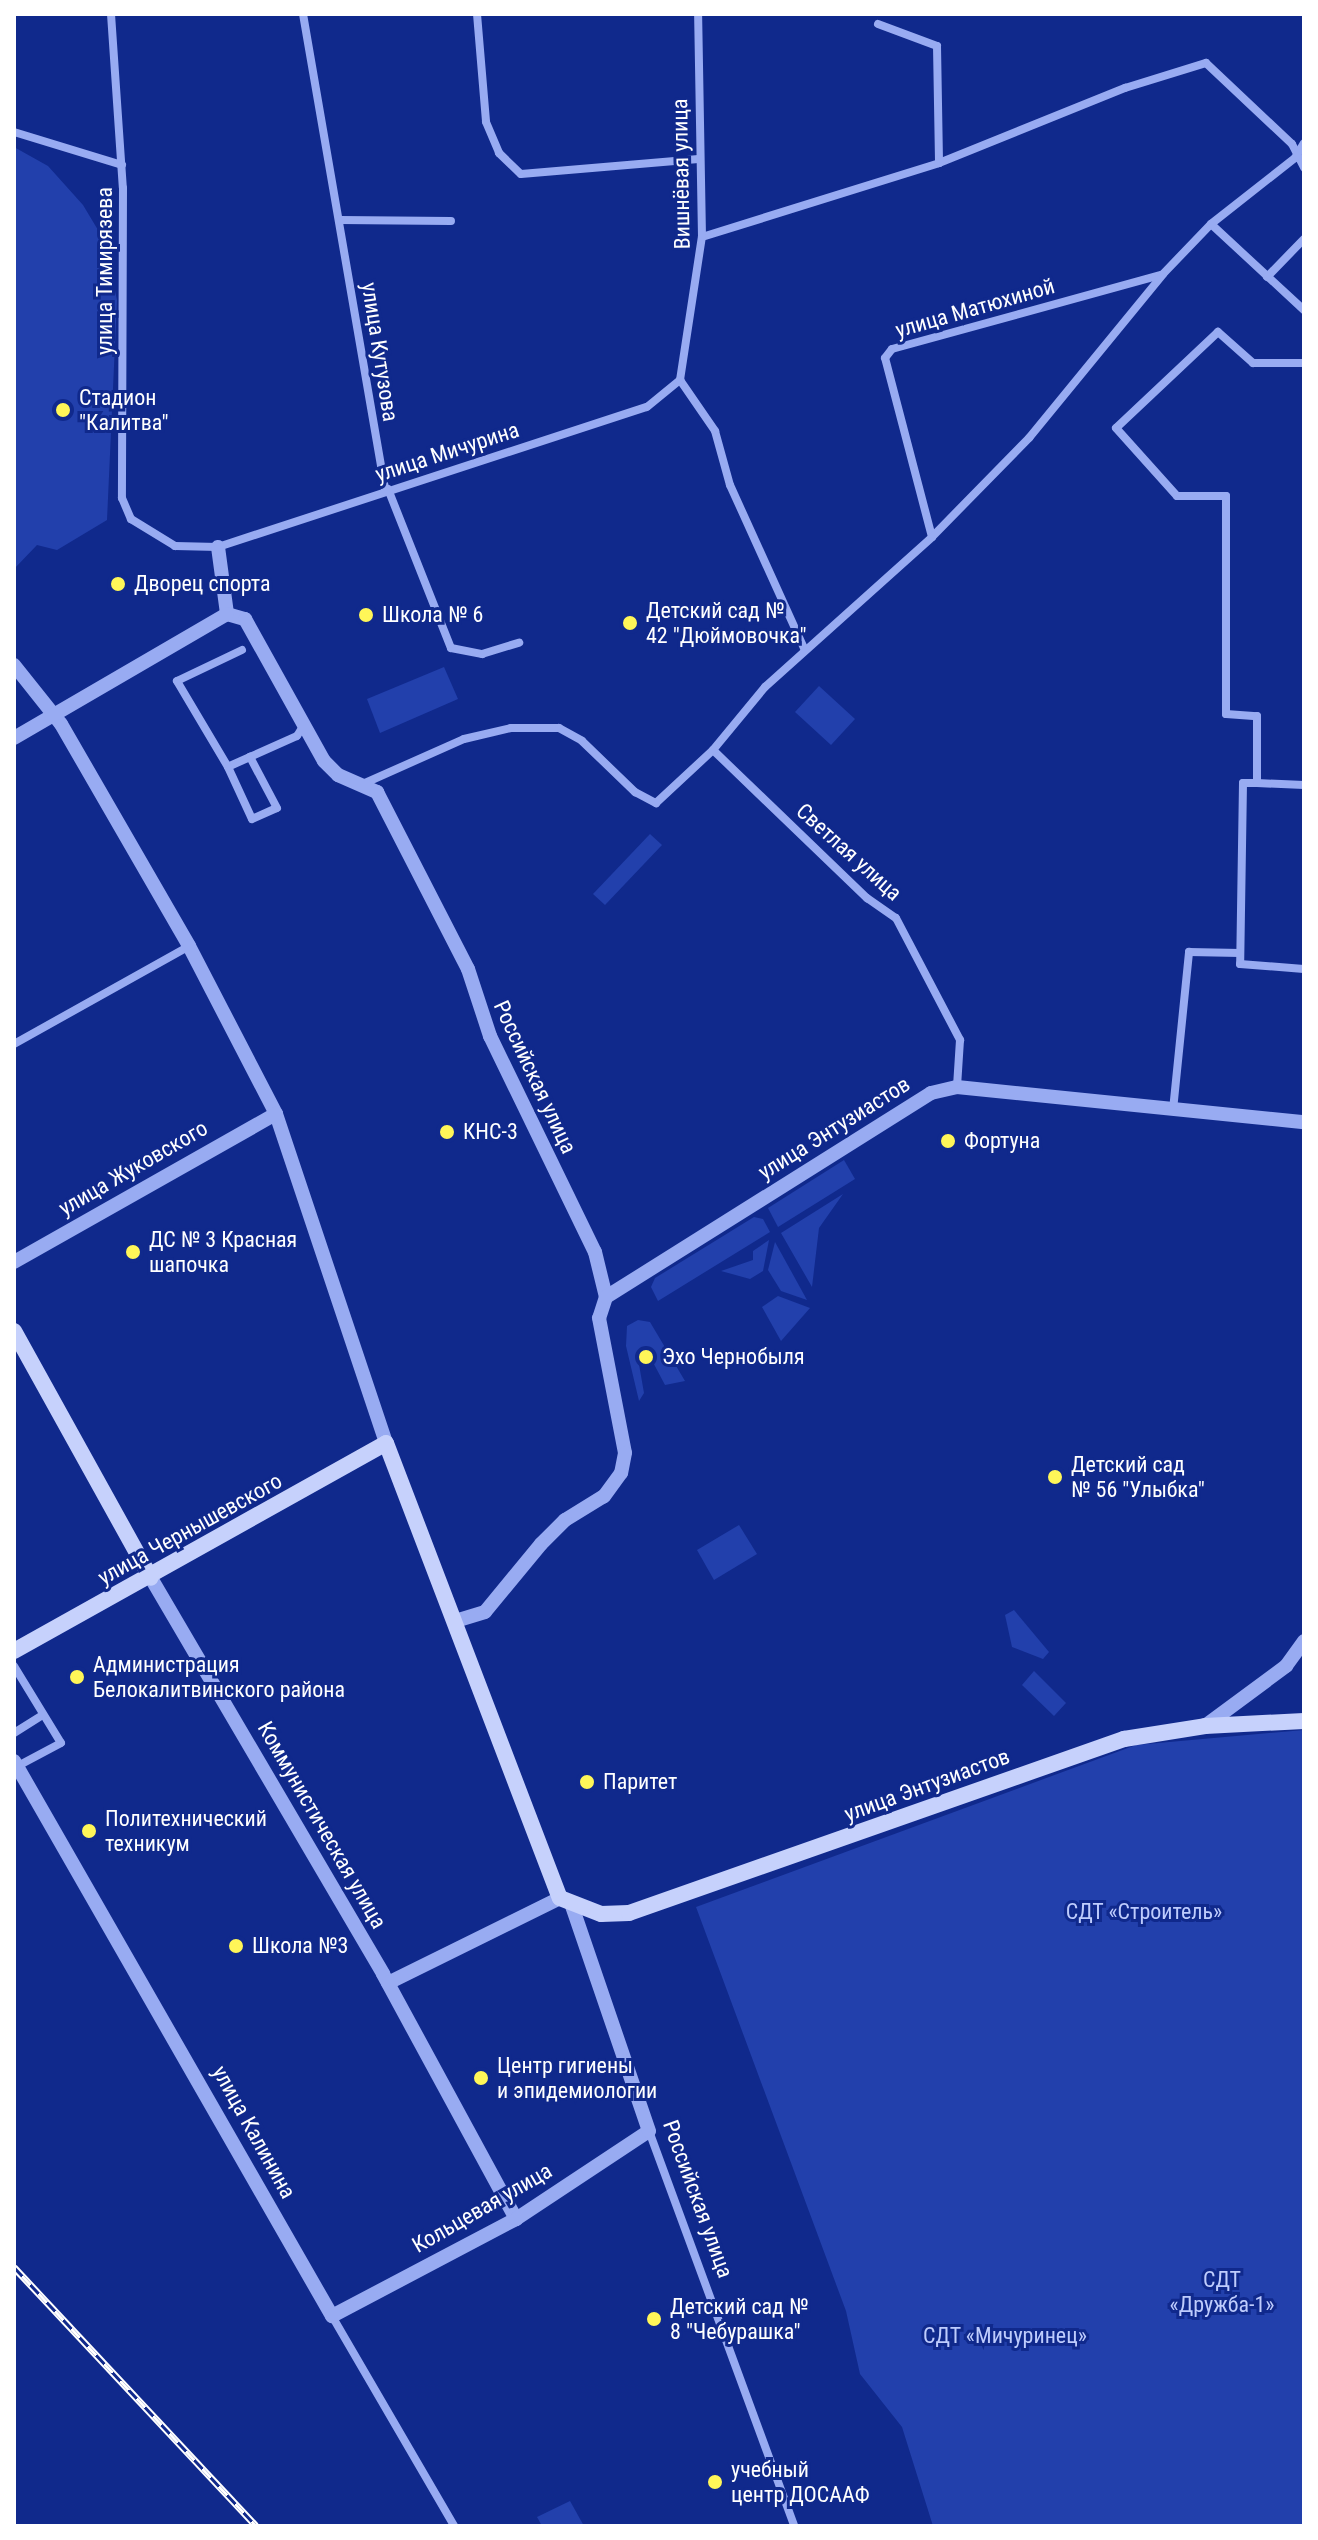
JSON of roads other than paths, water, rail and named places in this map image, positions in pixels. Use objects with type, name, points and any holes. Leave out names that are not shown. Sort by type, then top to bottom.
[{"type":"main road","name":"Коммунистическая улица","points":[[14,1331],[151,1578]]},
{"type":"main road","name":"улица Чернышевского","points":[[14,1651],[151,1578],[386,1443]]},
{"type":"main road","name":"Российская улица","points":[[386,1443],[566,1902]]},
{"type":"main road","name":"улица Энтузиастов","points":[[566,1902],[601,1914],[629,1913],[1124,1739],[1205,1726],[1304,1721]]},
{"type":"street","name":"улица Тимирязева","points":[[111,14],[122,165],[122,498],[131,519],[175,546],[218,547]]},
{"type":"street","name":"улица Кутузова","points":[[303,14],[386,490],[451,648],[482,654],[519,643]]},
{"type":"street","points":[[477,14],[486,122],[499,153],[521,174],[698,159]]},
{"type":"street","name":"Вишнёвая улица","points":[[680,380],[702,237],[698,159],[698,14]]},
{"type":"street","points":[[878,24],[937,46],[939,163]]},
{"type":"street","points":[[702,237],[939,163],[1125,88],[1206,63],[1292,144],[1295,158],[1304,168]]},
{"type":"street","name":"улица Тимирязева","points":[[14,132],[122,165]]},
{"type":"street","points":[[365,783],[464,739],[511,728],[559,728],[582,741],[635,792],[656,803],[713,750],[765,687],[805,650],[849,616],[932,537],[1029,438],[1163,274],[1211,224],[1295,158],[1304,143]]},
{"type":"street","points":[[340,220],[451,221]]},
{"type":"street","points":[[1211,224],[1304,310]]},
{"type":"street","points":[[1267,277],[1304,239]]},
{"type":"street","name":"улица Матюхиной","points":[[932,537],[885,358],[892,349],[1163,274]]},
{"type":"street","points":[[1257,783],[1257,716],[1226,714],[1226,496],[1177,496],[1116,428],[1218,332],[1253,363],[1304,363]]},
{"type":"street","points":[[680,380],[715,431],[730,485],[805,650]]},
{"type":"street","name":"улица Мичурина","points":[[218,547],[647,407],[680,380]]},
{"type":"street","points":[[14,738],[227,614],[218,547]]},
{"type":"street","name":"Российская улица","points":[[227,614],[245,619],[302,728],[338,775],[365,783],[377,792],[468,969],[490,1036],[595,1252],[606,1297],[599,1318],[624,1444],[621,1473],[604,1496],[565,1520],[541,1544],[485,1612],[455,1621]]},
{"type":"street","points":[[242,650],[177,681],[228,767],[252,819],[277,808],[250,757]]},
{"type":"street","name":"Российская улица","points":[[14,665],[54,714],[189,946],[276,1114],[386,1443]]},
{"type":"street","points":[[228,767],[297,736],[302,728]]},
{"type":"street","name":"Светлая улица","points":[[713,750],[867,898],[896,918],[960,1040],[957,1087]]},
{"type":"street","points":[[1304,785],[1243,783],[1240,953],[1240,964],[1304,969]]},
{"type":"street","points":[[14,1044],[189,946]]},
{"type":"street","points":[[1173,1110],[1189,952],[1240,953]]},
{"type":"street","name":"улица Энтузиастов","points":[[606,1297],[931,1093],[957,1087],[1304,1122]]},
{"type":"street","name":"улица Жуковского","points":[[14,1262],[276,1114]]},
{"type":"street","name":"Коммунистическая улица","points":[[151,1578],[388,1983],[516,2219]]},
{"type":"street","points":[[1205,1726],[1286,1666],[1304,1641]]},
{"type":"street","points":[[14,1666],[61,1743],[16,1764]]},
{"type":"street","points":[[14,1733],[43,1715]]},
{"type":"street","name":"улица Калинина","points":[[16,1764],[454,2526]]},
{"type":"street","points":[[388,1983],[566,1902]]},
{"type":"street","name":"Российская улица","points":[[566,1902],[794,2526]]},
{"type":"street","name":"Кольцевая улица","points":[[332,2316],[516,2219],[649,2131]]},
{"type":"railway","points":[[14,2267],[256,2526]]},
{"type":"place","name":"Стадион \"Калитва\"","points":[[63,410]]},
{"type":"place","name":"Дворец спорта","points":[[118,584]]},
{"type":"place","name":"Школа № 6","points":[[366,615]]},
{"type":"place","name":"Детский сад № 42 \"Дюймовочка\"","points":[[630,623]]},
{"type":"place","name":"КНС-3","points":[[447,1132]]},
{"type":"place","name":"Фортуна","points":[[948,1141]]},
{"type":"place","name":"ДС № 3 Красная шапочка","points":[[133,1252]]},
{"type":"place","name":"Эхо Чернобыля","points":[[646,1357]]},
{"type":"place","name":"Детский сад № 56 \"Улыбка\"","points":[[1055,1477]]},
{"type":"place","name":"Администрация Белокалитвинского района","points":[[77,1677]]},
{"type":"place","name":"Паритет","points":[[587,1782]]},
{"type":"place","name":"Политехнический техникум","points":[[89,1831]]},
{"type":"place","name":"Школа №3","points":[[236,1946]]},
{"type":"place","name":"Центр гигиены и эпидемиологии","points":[[481,2078]]},
{"type":"place","name":"Детский сад № 8 \"Чебурашка\"","points":[[654,2319]]},
{"type":"place","name":"учебный центр ДОСААФ","points":[[715,2482]]},
{"type":"park label","name":"СДТ «Строитель»","points":[[1144,1912]]},
{"type":"park label","name":"СДТ «Дружба-1»","points":[[1222,2292]]},
{"type":"park label","name":"СДТ «Мичуринец»","points":[[1005,2336]]}]
